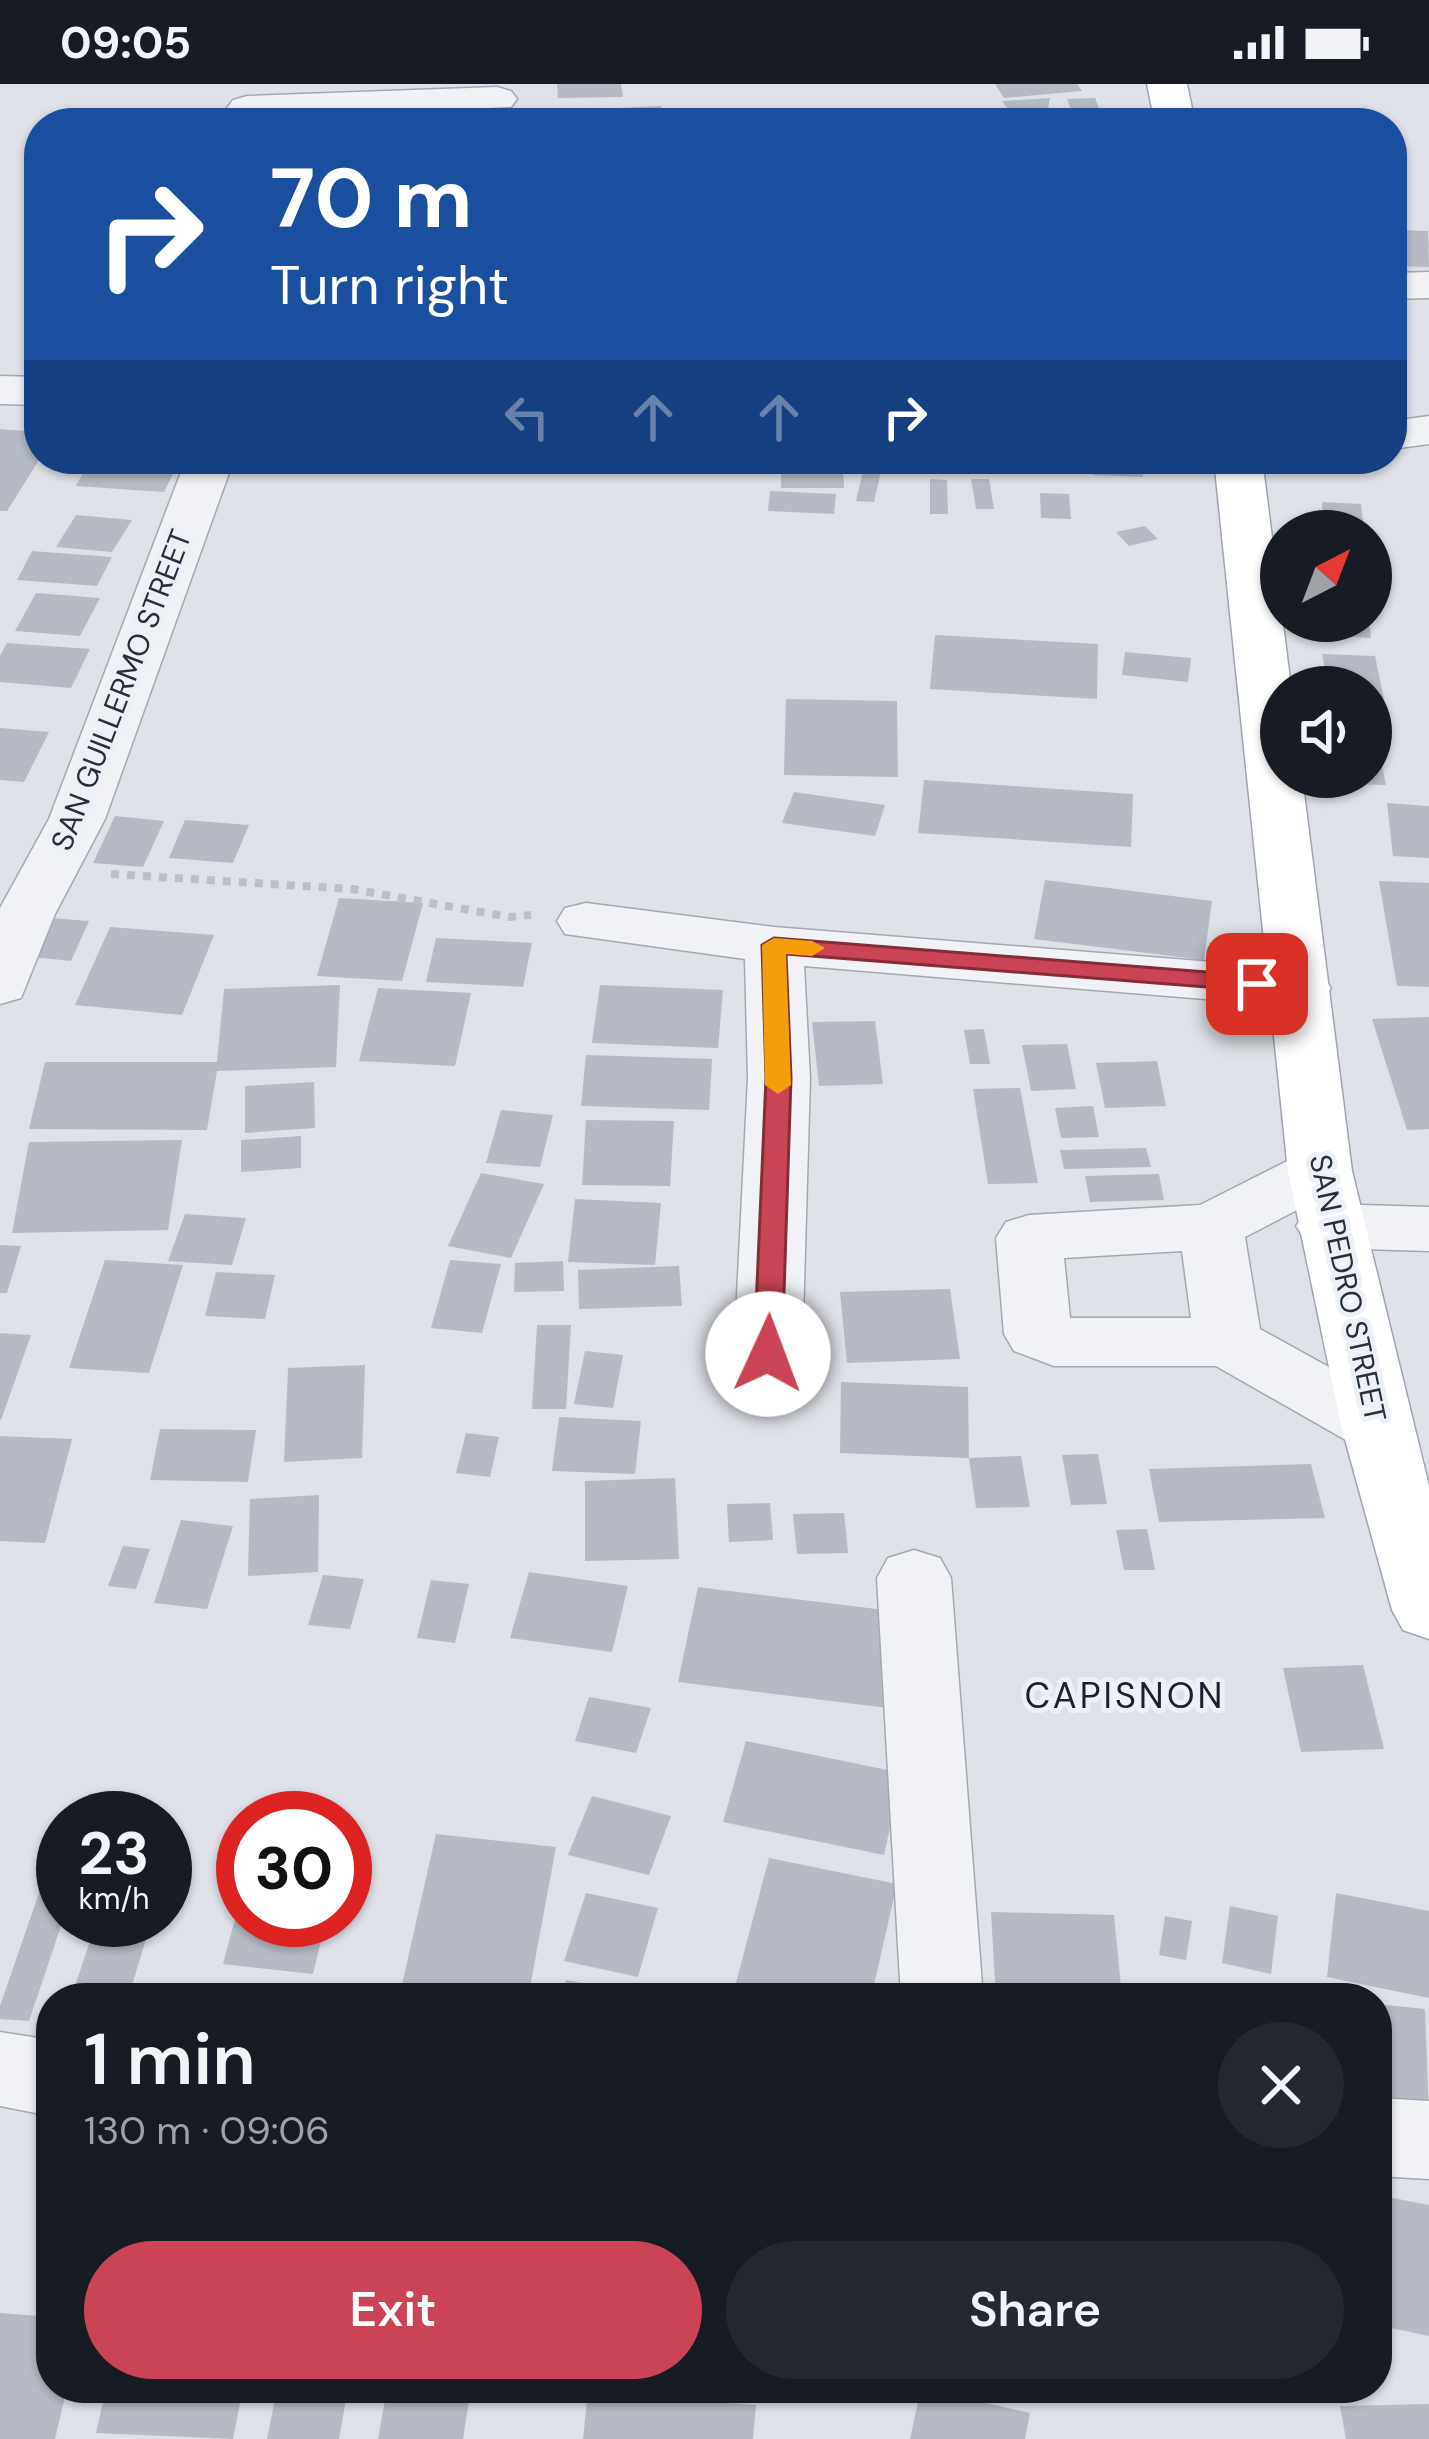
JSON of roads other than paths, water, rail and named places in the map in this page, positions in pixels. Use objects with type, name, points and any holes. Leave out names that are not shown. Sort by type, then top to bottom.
[{"type":"main road","name":"SAN PEDRO STREET","points":[[1240,474],[1324,1198],[1376,1425],[1429,1610]]},
{"type":"street","points":[[252,105],[496,99]]},
{"type":"street","name":"SAN GUILLERMO STREET","points":[[0,985],[26,914],[76,819],[204,474]]},
{"type":"street","points":[[586,921],[774,945],[1301,988]]},
{"type":"street","points":[[768,1354],[778,1078],[774,945]]},
{"type":"street","points":[[1376,1425],[1228,1342],[1054,1342],[1038,1334],[1029,1238],[1211,1227],[1324,1198],[1429,1229]]},
{"type":"street","points":[[1211,1227],[1228,1342]]},
{"type":"street","points":[[914,1578],[941,1983]]},
{"type":"street","points":[[0,2069],[36,2075]]},
{"type":"street","points":[[1392,2138],[1429,2140]]},
{"type":"district","name":"CAPISNON","points":[[1125,1695]]}]
